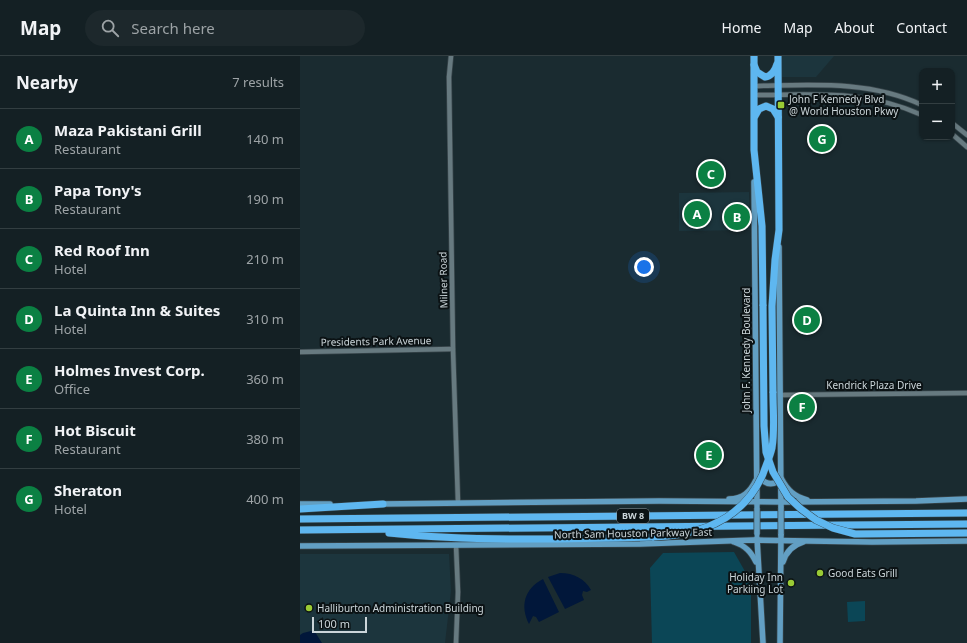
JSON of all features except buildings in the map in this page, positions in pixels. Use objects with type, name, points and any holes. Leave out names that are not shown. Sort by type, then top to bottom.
[{"type":"highway","points":[[754,60],[757,72],[762,77],[767,77],[773,73],[778,59]]},
{"type":"highway","points":[[349,529],[420,536],[497,540],[654,537],[704,530],[715,525],[733,513],[747,500],[759,482],[770,454],[772,438],[772,306],[775,260],[779,230],[778,59]]},
{"type":"highway","name":"John F. Kennedy Boulevard","points":[[754,60],[754,150]]},
{"type":"highway","points":[[755,116],[759,109],[766,106],[773,109],[778,118]]},
{"type":"highway","points":[[754,150],[762,226],[764,426],[766,452],[773,472],[788,497],[816,520],[833,528],[855,534],[967,533]]},
{"type":"highway","points":[[300,509],[383,504]]},
{"type":"highway","name":"North Sam Houston Parkway East","points":[[300,520],[967,513]]},
{"type":"highway","name":"North Sam Houston Parkway East","points":[[300,530],[967,524]]},
{"type":"main road","name":"John F. Kennedy Boulevard","points":[[754,150],[757,565],[763,643]]},
{"type":"main road","points":[[779,230],[782,567],[780,643]]},
{"type":"main road","points":[[756,438],[759,450],[761,479],[764,483],[774,483],[777,482],[780,476]]},
{"type":"main road","points":[[693,502],[742,498],[751,489],[757,476]]},
{"type":"main road","points":[[780,476],[788,489],[795,496],[814,502]]},
{"type":"main road","points":[[300,504],[693,502],[781,505],[814,502],[967,499]]},
{"type":"main road","name":"North Sam Houston Parkway East","points":[[300,546],[640,544],[730,540],[757,537],[781,541],[967,541]]},
{"type":"main road","points":[[730,540],[742,544],[749,550],[757,565]]},
{"type":"main road","points":[[782,567],[785,556],[789,550],[800,543],[807,541]]},
{"type":"street","name":"Milner Road","points":[[451,56],[449,77],[453,349],[458,503]]},
{"type":"street","points":[[754,86],[852,86],[891,93],[919,104]]},
{"type":"street","points":[[851,96],[852,86]]},
{"type":"street","points":[[754,95],[832,94],[851,96],[893,104],[919,114]]},
{"type":"street","points":[[955,125],[967,135]]},
{"type":"street","points":[[955,137],[967,147]]},
{"type":"street","name":"Presidents Park Avenue","points":[[300,352],[453,349]]},
{"type":"street","name":"Kendrick Plaza Drive","points":[[781,395],[967,394]]},
{"type":"street","points":[[456,545],[458,592],[456,643]]},
{"type":"shaded area","points":[[781,56],[834,56],[816,77],[781,77]]},
{"type":"shaded area","points":[[749,192],[750,230],[679,231],[679,193]]},
{"type":"shaded area","points":[[734,552],[751,582],[751,643],[652,643],[650,568],[663,553]]},
{"type":"shaded area","points":[[300,554],[449,554],[451,591],[445,643],[300,643]]},
{"type":"shaded area","points":[[560,573],[578,577],[589,586],[591,590],[587,592],[583,591],[582,595],[584,600],[565,609],[548,577]]},
{"type":"shaded area","points":[[543,579],[559,612],[539,622],[536,617],[533,616],[529,624],[526,617],[524,604],[528,593]]},
{"type":"shaded area","points":[[865,601],[865,621],[848,622],[847,602]]},
{"type":"shaded area","points":[[311,631],[315,632],[322,643],[300,643],[300,635]]},
{"type":"place","name":"John F Kennedy Blvd @ World Houston Pkwy","points":[[781,105]]},
{"type":"place","name":"Sheraton","points":[[822,139]]},
{"type":"place","name":"Red Roof Inn","points":[[711,174]]},
{"type":"place","name":"Maza Pakistani Grill","points":[[697,214]]},
{"type":"place","name":"Papa Tony's","points":[[737,217]]},
{"type":"place","name":"La Quinta Inn & Suites","points":[[807,320]]},
{"type":"place","name":"Hot Biscuit","points":[[802,407]]},
{"type":"place","name":"Holmes Invest Corp.","points":[[709,455]]},
{"type":"place","name":"Good Eats Grill","points":[[820,573]]},
{"type":"place","name":"Holiday Inn Parkiing Lot","points":[[791,583]]},
{"type":"place","name":"Halliburton Administration Building","points":[[309,608]]}]
